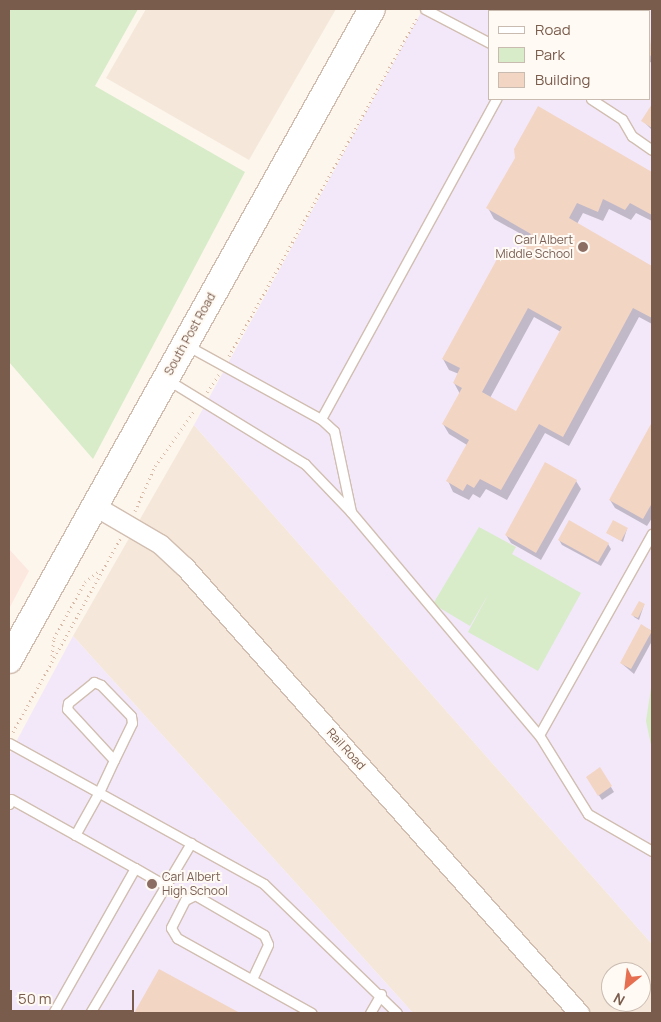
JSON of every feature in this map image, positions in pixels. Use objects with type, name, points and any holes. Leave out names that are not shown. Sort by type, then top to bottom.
[{"type":"main road","name":"South Post Road","points":[[9,660],[372,9]]},
{"type":"street","name":"Rail Road","points":[[95,506],[128,523],[160,544],[184,566],[579,1013]]},
{"type":"lane","points":[[422,12],[488,42]]},
{"type":"lane","points":[[322,419],[495,100]]},
{"type":"lane","points":[[593,100],[622,119],[632,136],[652,150]]},
{"type":"lane","points":[[185,344],[322,419],[334,431],[351,512]]},
{"type":"lane","points":[[165,379],[203,399],[305,464],[351,512],[539,734],[588,814],[652,851]]},
{"type":"lane","points":[[539,734],[652,534]]},
{"type":"lane","points":[[75,835],[98,792],[114,760],[132,723],[132,716],[100,685],[94,682],[68,703],[67,709],[114,760]]},
{"type":"lane","points":[[9,741],[264,884],[381,994],[397,1013]]},
{"type":"lane","points":[[9,804],[12,799],[166,886]]},
{"type":"lane","points":[[90,1013],[191,843]]},
{"type":"lane","points":[[53,1013],[135,868]]},
{"type":"lane","points":[[252,980],[268,944],[264,935],[195,896],[185,900],[171,928],[177,938],[252,980],[312,1013]]},
{"type":"lane","points":[[370,1013],[381,994]]},
{"type":"path","points":[[9,741],[52,656],[128,523],[156,466],[203,399],[224,365],[422,12]]},
{"type":"path","points":[[52,656],[54,638],[85,582],[100,571]]},
{"type":"shaded area","points":[[146,9],[336,9],[249,160],[106,78]]},
{"type":"shaded area","points":[[423,9],[652,9],[652,944],[194,425]]},
{"type":"shaded area","points":[[194,425],[652,944],[652,1013],[413,1013],[73,636]]},
{"type":"shaded area","points":[[9,549],[29,571],[9,609]]},
{"type":"shaded area","name":"Carl Albert High School","points":[[73,636],[413,1013],[9,1013],[9,755]]},
{"type":"green space","points":[[9,9],[138,9],[95,86],[245,172],[93,459],[9,362]]},
{"type":"green space","points":[[479,527],[516,547],[512,554],[581,593],[538,671],[468,632],[489,593],[470,626],[433,604]]},
{"type":"green space","points":[[652,681],[652,750],[646,721]]},
{"type":"building","points":[[652,12],[652,57],[651,56]]},
{"type":"building","points":[[652,104],[652,128],[641,121]]},
{"type":"building","points":[[538,106],[652,172],[652,215],[630,203],[625,210],[603,199],[598,212],[577,203],[569,218],[652,266],[652,318],[633,308],[563,437],[539,424],[501,490],[480,479],[474,488],[467,484],[463,491],[446,481],[469,440],[442,424],[462,388],[453,383],[460,368],[442,359],[502,250],[517,257],[531,234],[486,208],[515,158],[514,149]],"holes":[[[528,308],[562,327],[516,411],[482,392]]]},
{"type":"building","points":[[652,422],[652,503],[643,519],[609,500]]},
{"type":"building","points":[[545,462],[577,480],[536,553],[505,535]]},
{"type":"building","points":[[569,520],[609,543],[598,562],[558,540]]},
{"type":"building","points":[[613,520],[628,528],[621,541],[606,533]]},
{"type":"building","points":[[639,601],[645,604],[638,618],[631,615]]},
{"type":"building","points":[[641,624],[652,631],[631,669],[620,663]]},
{"type":"building","points":[[600,767],[612,786],[598,796],[586,777]]},
{"type":"building","points":[[159,969],[240,1013],[134,1013]]},
{"type":"place","name":"Carl Albert Middle School","points":[[583,247]]},
{"type":"place","name":"Carl Albert High School","points":[[152,884]]}]
